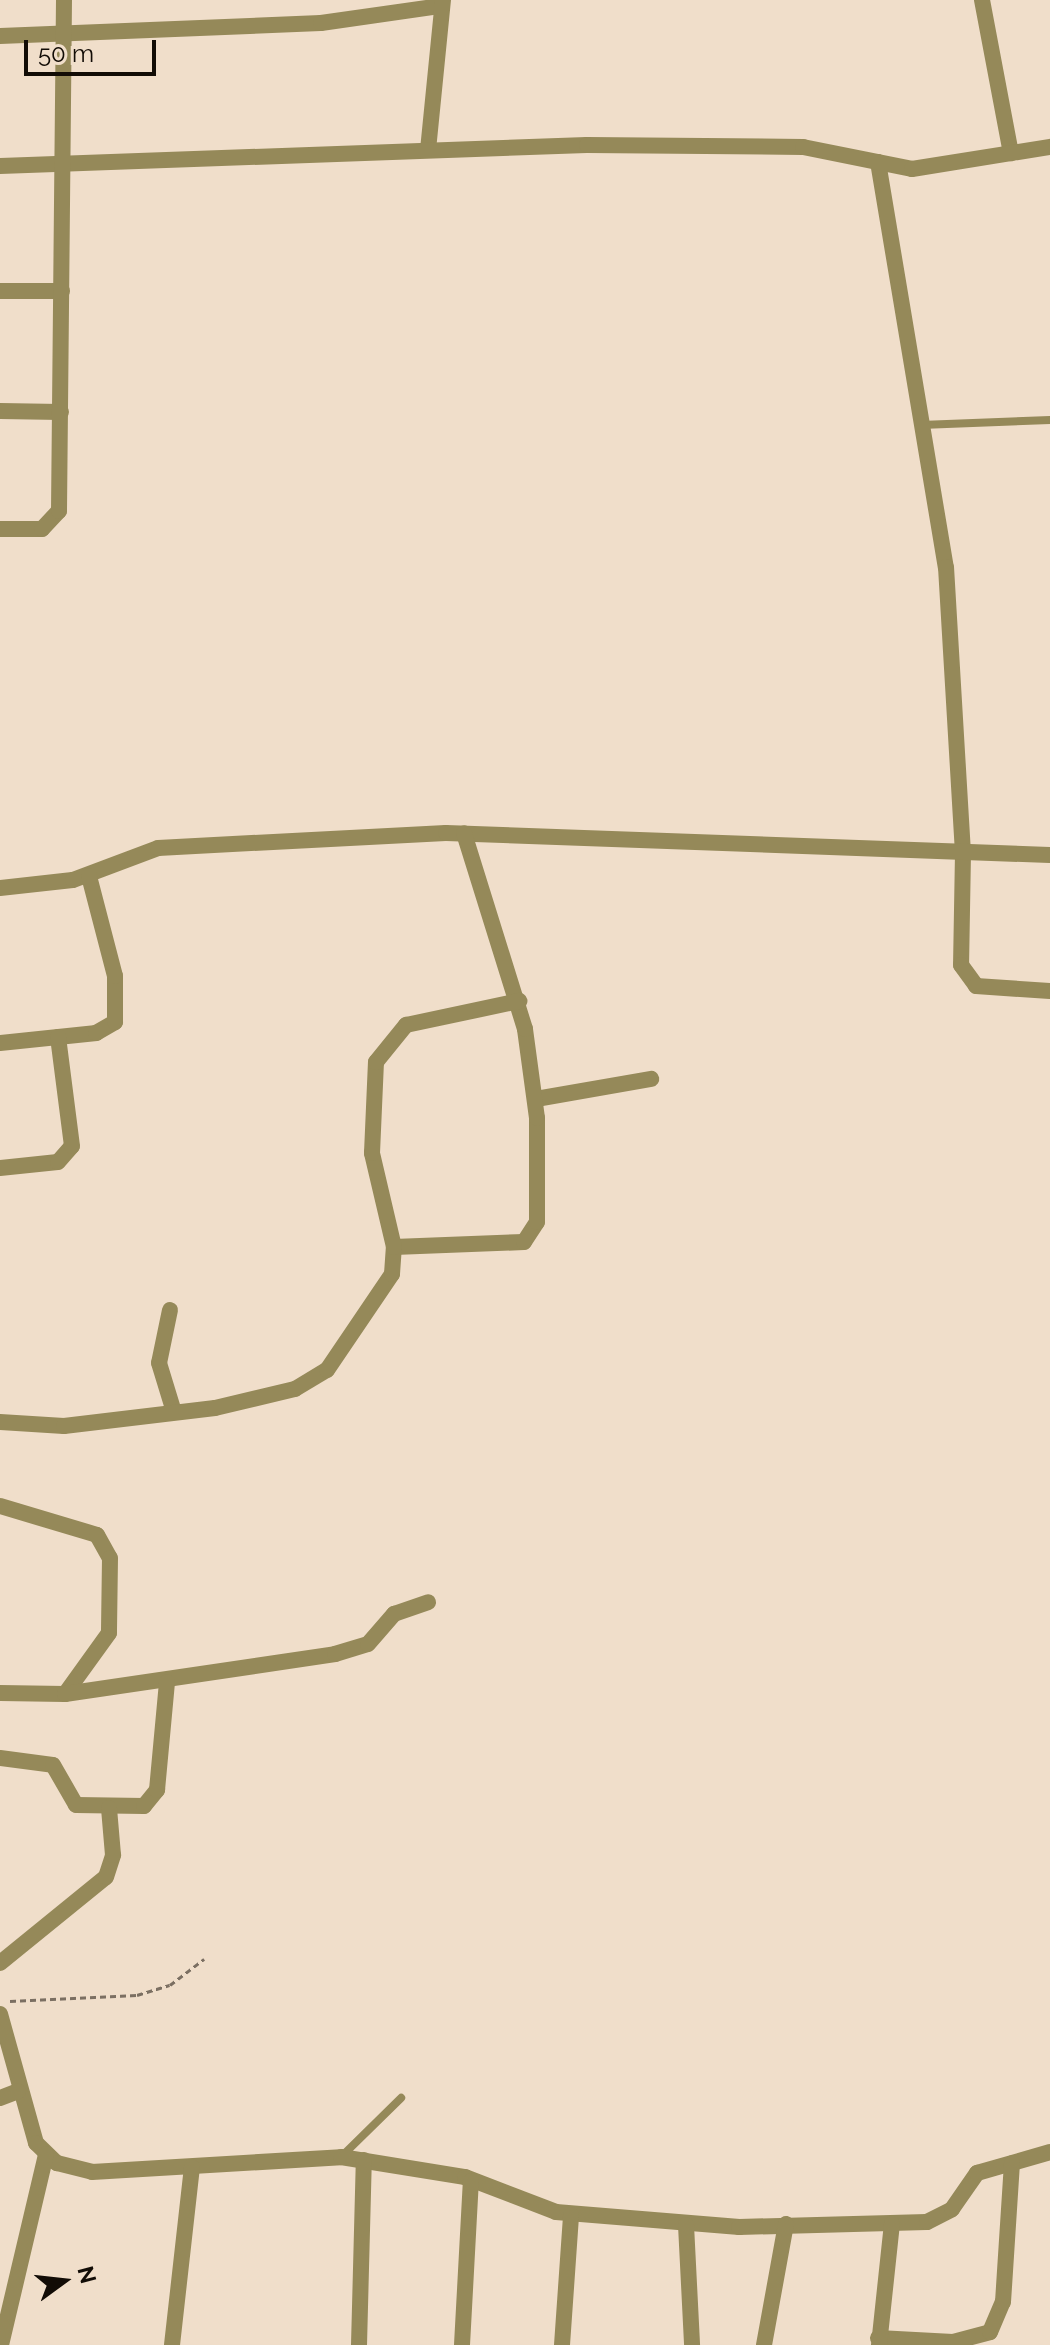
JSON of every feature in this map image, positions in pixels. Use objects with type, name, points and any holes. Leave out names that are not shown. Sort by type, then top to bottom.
[{"type":"street","points":[[0,529],[53,523],[61,412],[64,0]]},
{"type":"street","points":[[982,0],[1011,153]]},
{"type":"street","points":[[0,36],[64,36],[321,23],[442,3],[428,150]]},
{"type":"street","points":[[0,166],[428,150],[803,147],[923,168],[1050,147]]},
{"type":"street","points":[[878,162],[946,567],[963,853],[958,943],[965,978],[1050,991]]},
{"type":"street","points":[[0,291],[62,291]]},
{"type":"street","points":[[0,411],[61,412]]},
{"type":"street","points":[[394,1247],[513,1244],[532,1236],[536,1099],[519,1001],[464,833]]},
{"type":"street","points":[[0,888],[89,876],[158,848],[464,833],[1050,855]]},
{"type":"street","points":[[0,1043],[107,1030],[121,1010],[89,876]]},
{"type":"street","points":[[0,1422],[64,1426],[266,1399],[327,1370],[387,1286],[394,1247],[372,1153],[376,1062],[406,1025],[519,1001]]},
{"type":"street","points":[[0,1168],[68,1155],[58,1037]]},
{"type":"street","points":[[536,1099],[651,1079]]},
{"type":"street","points":[[170,1310],[159,1363],[174,1412]]},
{"type":"street","points":[[0,1506],[97,1535],[110,1558],[109,1633],[65,1694]]},
{"type":"street","points":[[0,1693],[65,1694],[167,1682],[353,1650],[378,1636],[394,1614],[428,1602]]},
{"type":"street","points":[[0,1758],[45,1760],[76,1805],[109,1808],[154,1800],[167,1682]]},
{"type":"street","points":[[0,1963],[106,1877],[113,1855],[109,1808]]},
{"type":"street","points":[[0,2014],[18,2091],[46,2154],[1,2345]]},
{"type":"street","points":[[0,2098],[18,2091]]},
{"type":"street","points":[[46,2154],[92,2172],[341,2157],[471,2181],[571,2215],[686,2225],[892,2224],[944,2216],[977,2173],[1050,2152]]},
{"type":"street","points":[[359,2345],[364,2160]]},
{"type":"street","points":[[892,2224],[878,2342],[953,2342],[990,2332],[1003,2302],[1012,2163]]},
{"type":"street","points":[[172,2345],[192,2167]]},
{"type":"street","points":[[462,2345],[471,2181]]},
{"type":"street","points":[[562,2345],[571,2215]]},
{"type":"street","points":[[764,2345],[786,2224]]},
{"type":"street","points":[[686,2225],[692,2345]]},
{"type":"lane","points":[[921,425],[1050,420]]},
{"type":"lane","points":[[341,2157],[401,2098]]},
{"type":"path","points":[[0,2000],[137,1995],[170,1985],[204,1959]]}]
